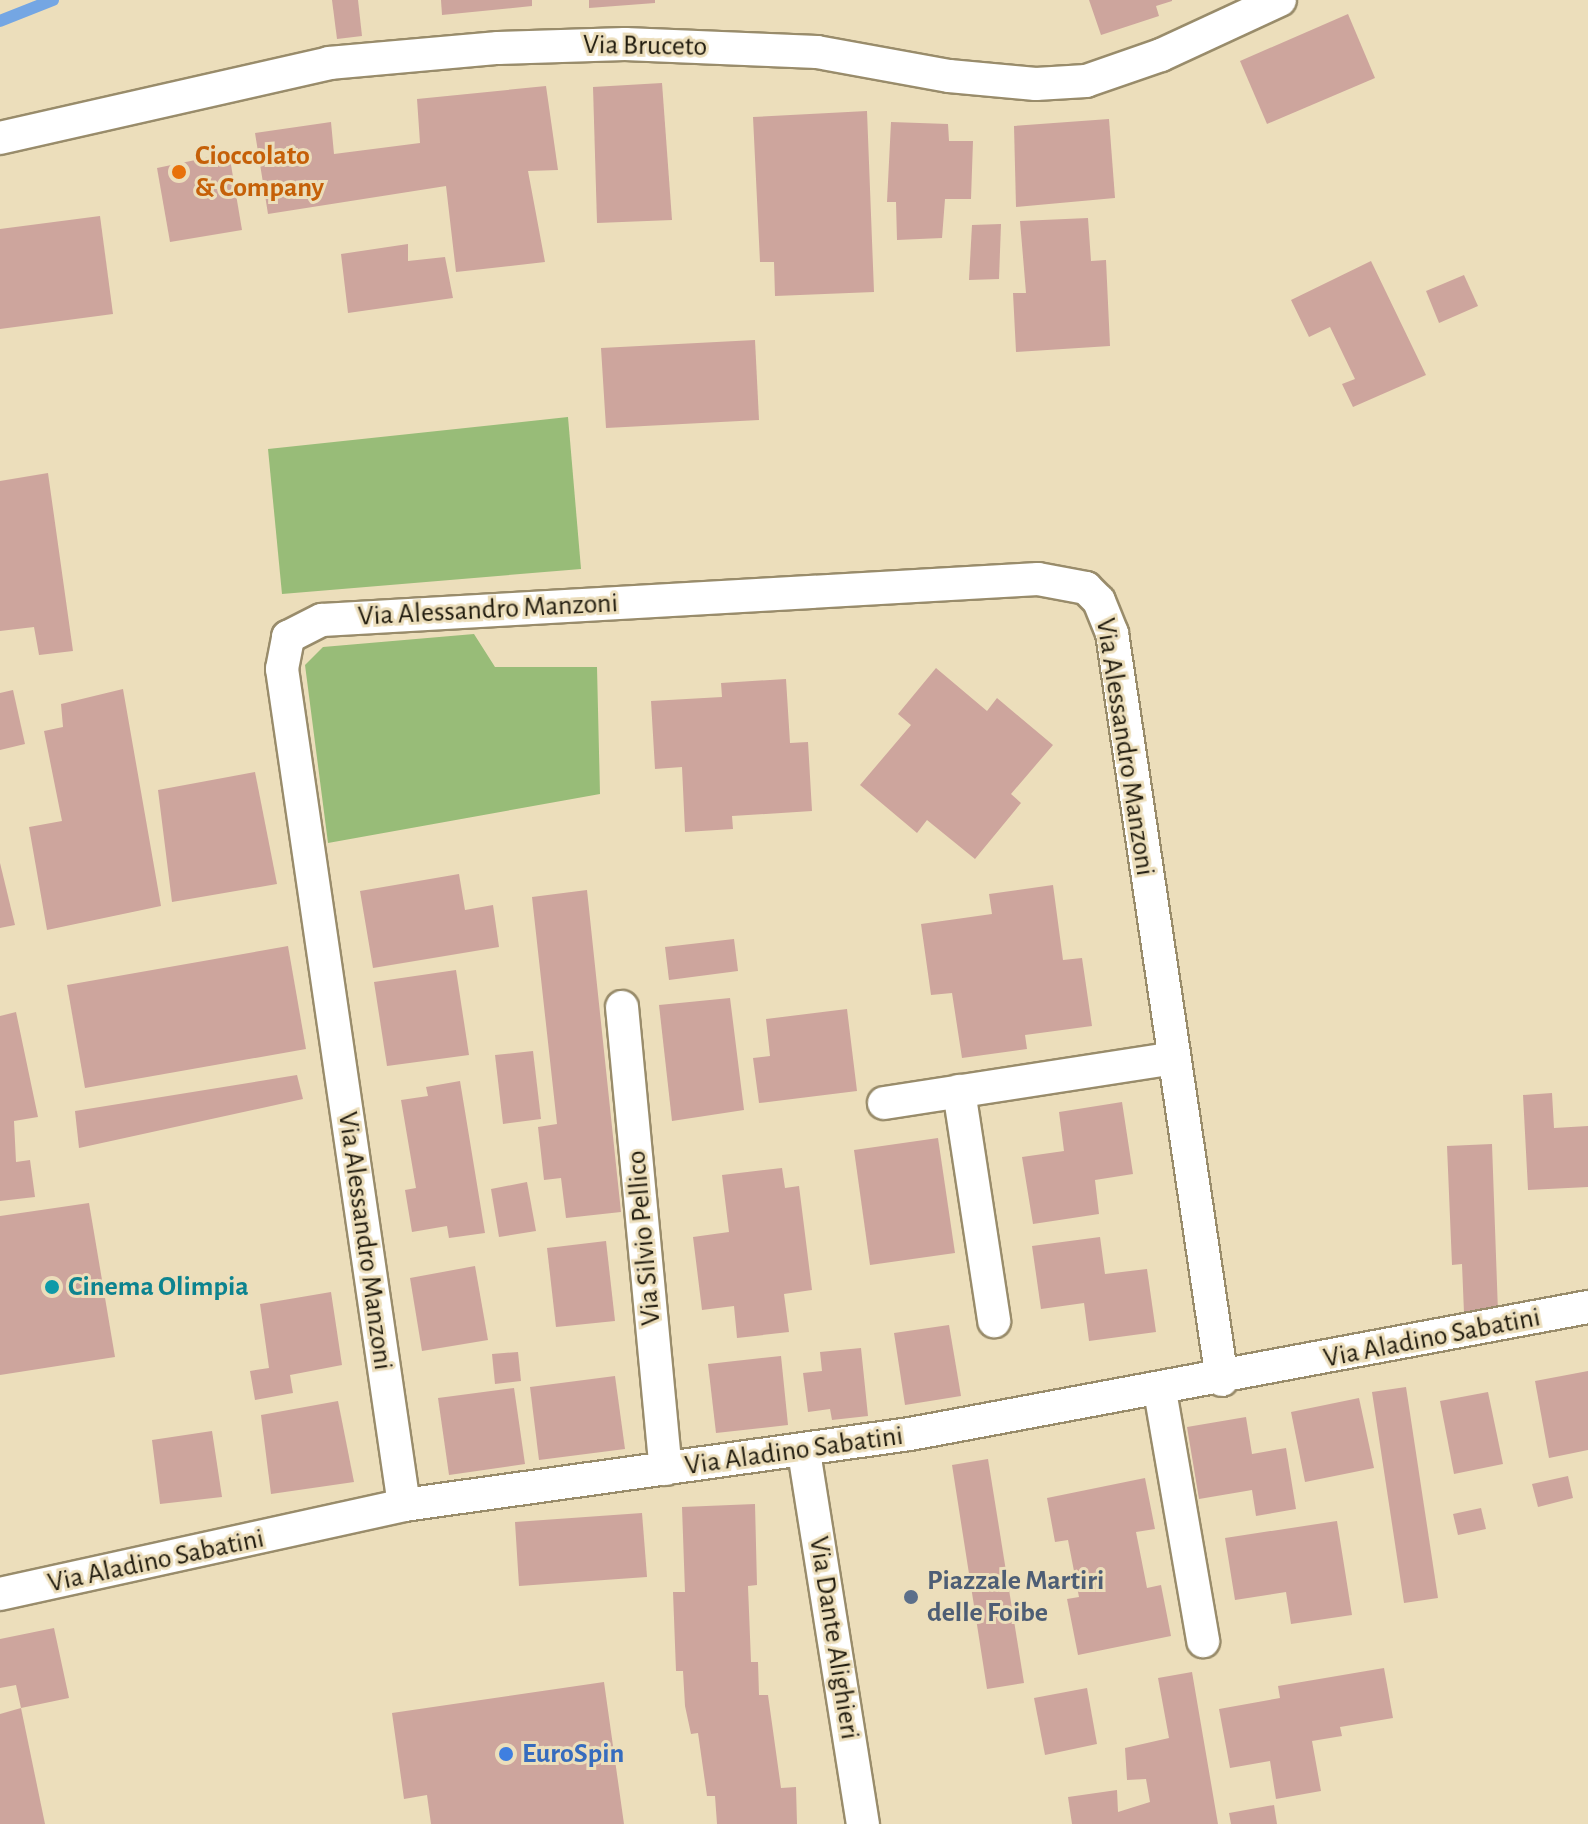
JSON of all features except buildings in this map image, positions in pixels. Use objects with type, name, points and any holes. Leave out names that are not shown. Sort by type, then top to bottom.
[{"type":"street","name":"Via Bruceto","points":[[0,138],[329,63],[498,48],[625,44],[817,52],[949,76],[1036,84],[1086,81],[1161,55],[1280,0]]},
{"type":"street","name":"Via Alessandro Manzoni","points":[[404,1505],[282,669],[283,648],[297,629],[322,620],[1073,581],[1099,601],[1112,633],[1222,1380]]},
{"type":"street","name":"Via Silvio Pellico","points":[[622,1007],[666,1469]]},
{"type":"street","points":[[884,1103],[1174,1058]]},
{"type":"street","points":[[959,1091],[994,1321]]},
{"type":"street","name":"Via Aladino Sabatini","points":[[0,1594],[404,1505],[804,1452],[1222,1380],[1588,1307]]},
{"type":"street","points":[[1160,1391],[1203,1641]]},
{"type":"street","name":"Via Dante Alighieri","points":[[804,1452],[863,1824]]},
{"type":"green space","points":[[568,417],[581,569],[282,594],[268,449]]},
{"type":"green space","points":[[474,634],[495,667],[597,667],[600,794],[328,843],[305,665],[323,647]]},
{"type":"waterway","points":[[0,21],[53,0]]},
{"type":"place","name":"Cioccolato & Company","points":[[179,172]]},
{"type":"place","name":"Cinema Olimpia","points":[[52,1287]]},
{"type":"place","name":"Piazzale Martiri delle Foibe","points":[[911,1597]]},
{"type":"place","name":"EuroSpin","points":[[506,1754]]}]
